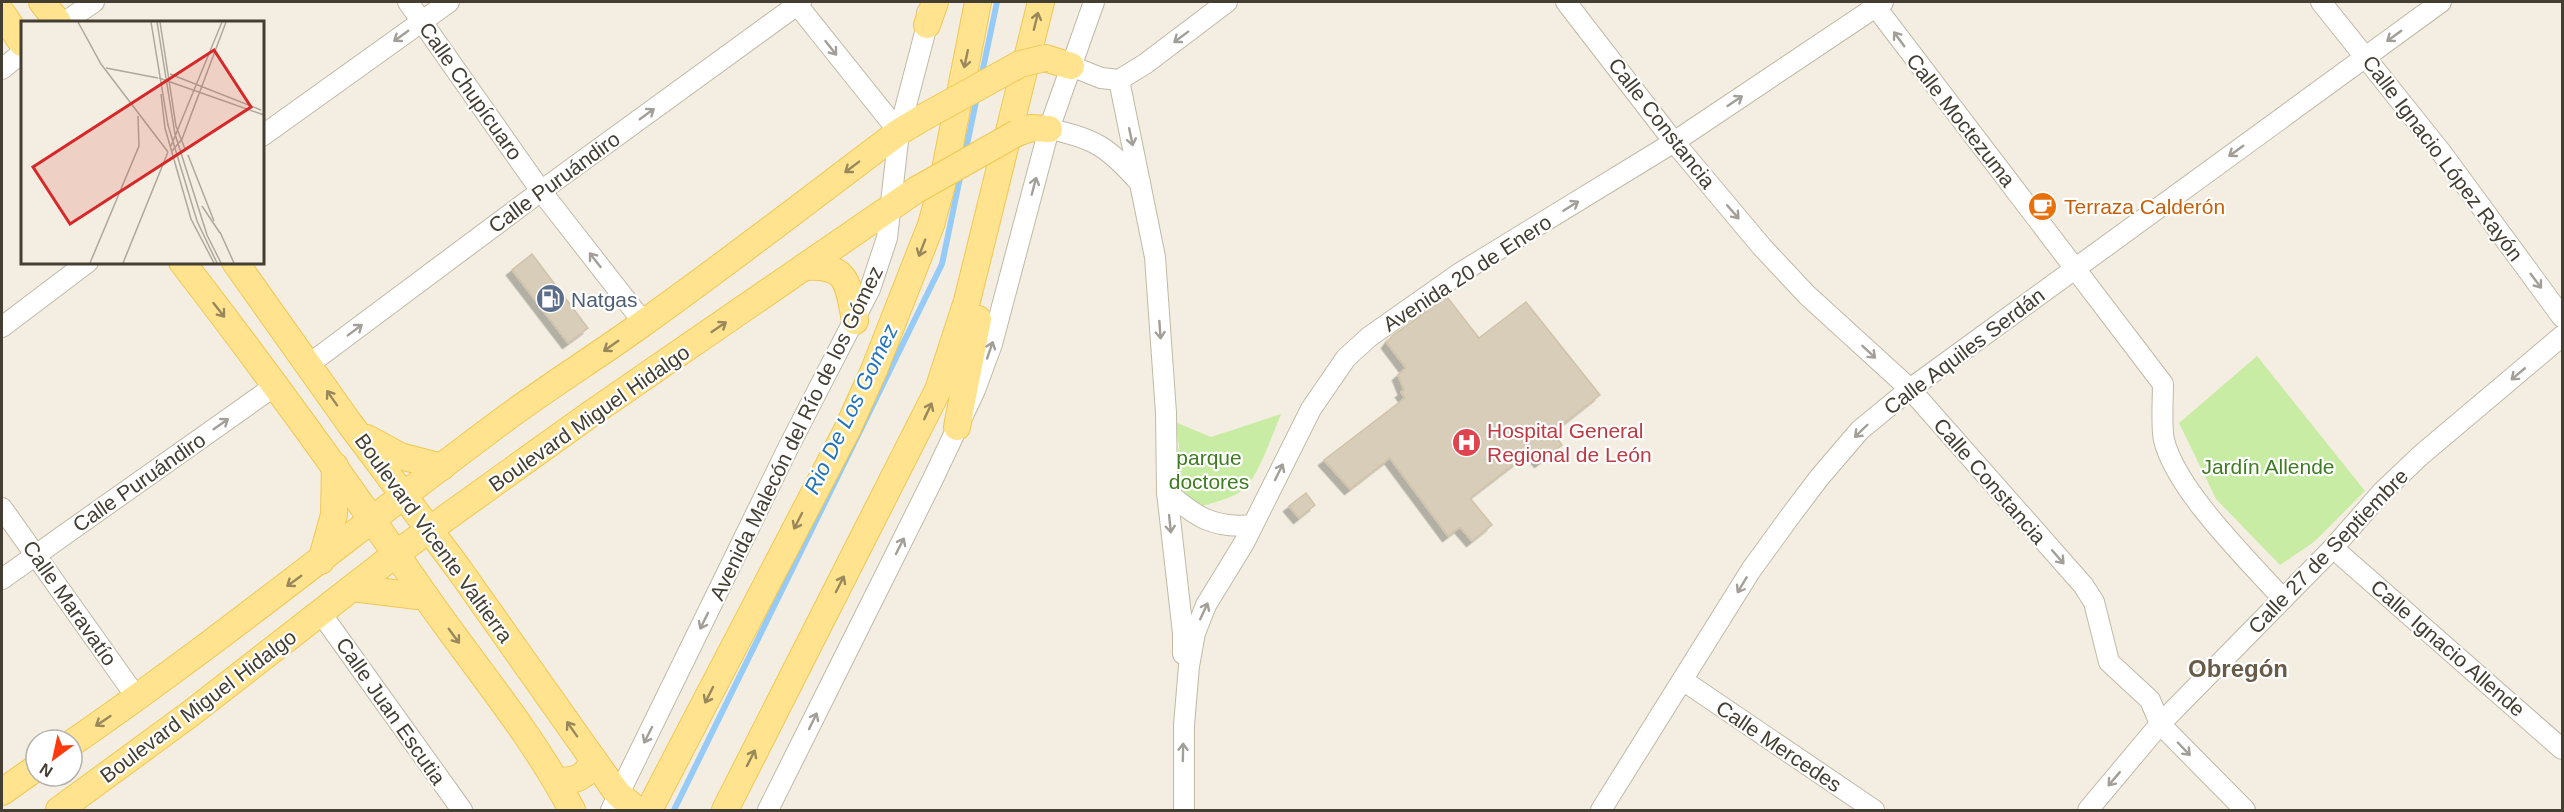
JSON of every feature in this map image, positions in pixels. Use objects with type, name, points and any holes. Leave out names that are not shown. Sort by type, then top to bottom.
[{"type":"main road","points":[[42,2],[57,21]]},
{"type":"main road","name":"Avenida Malecón del Río de los Gómez","points":[[629,805],[848,428],[874,370],[931,225],[942,185],[978,2]]},
{"type":"main road","points":[[725,810],[938,390],[967,301],[1011,140],[1041,2]]},
{"type":"main road","points":[[2,13],[21,42]]},
{"type":"main road","name":"Boulevard Miguel Hidalgo","points":[[84,735],[321,561],[372,518],[504,419],[644,323],[899,132],[1020,64],[1045,58],[1071,66]]},
{"type":"main road","name":"Boulevard Miguel Hidalgo","points":[[64,809],[397,553],[592,413],[892,205],[1031,128],[1049,129]]},
{"type":"main road","points":[[957,427],[973,339],[1001,219],[1011,140]]},
{"type":"main road","name":"Boulevard Vicente Valtierra","points":[[184,264],[276,385],[524,731],[572,810]]},
{"type":"main road","name":"Boulevard Vicente Valtierra","points":[[236,264],[593,759],[629,805]]},
{"type":"main road","points":[[804,267],[837,270],[844,277],[855,321]]},
{"type":"main road","points":[[350,424],[365,438],[390,451],[442,467]]},
{"type":"main road","points":[[321,561],[334,515],[335,466]]},
{"type":"main road","points":[[352,588],[426,597]]},
{"type":"main road","points":[[556,781],[572,781],[582,777],[589,770],[593,759]]},
{"type":"main road","points":[[2,792],[24,776]]},
{"type":"street","points":[[66,21],[94,2]]},
{"type":"street","name":"Calle Chupícuaro","points":[[408,2],[541,191],[644,323]]},
{"type":"street","points":[[264,135],[449,2]]},
{"type":"street","points":[[797,2],[899,132]]},
{"type":"street","name":"Calle Puruándiro","points":[[308,365],[797,2]]},
{"type":"street","points":[[768,810],[975,390],[992,344],[1049,129],[1094,2]]},
{"type":"street","points":[[1184,810],[1184,725],[1189,666],[1183,658],[1183,633],[1167,492],[1166,413],[1155,257],[1119,80],[1145,64],[1227,2]]},
{"type":"street","name":"Calle Constancia","points":[[1566,2],[1674,142],[1791,278],[1910,389],[2083,585],[2094,602],[2109,662],[2150,700],[2160,724],[2245,810]]},
{"type":"street","name":"Calle Ignacio López Rayón","points":[[2321,2],[2367,56],[2562,317]]},
{"type":"street","name":"Calle Aquiles Serdán","points":[[1601,810],[1684,681],[1751,570],[1819,478],[1860,430],[1910,389],[2441,2]]},
{"type":"street","name":"Avenida 20 de Enero","points":[[1189,666],[1195,633],[1206,605],[1252,525],[1311,409],[1346,358],[1369,337],[1460,273],[1674,142],[1877,3]]},
{"type":"street","name":"Calle Moctezuma","points":[[1877,3],[2163,384],[2164,439],[2177,469],[2204,510],[2283,599]]},
{"type":"street","name":"Avenida Malecón del Río de los Gómez","points":[[629,805],[789,446],[855,321],[880,263],[892,205],[899,132],[930,9]]},
{"type":"street","points":[[2,69],[21,54]]},
{"type":"street","name":"Boulevard Miguel Hidalgo","points":[[1071,66],[1101,78],[1119,80]]},
{"type":"street","name":"Boulevard Miguel Hidalgo","points":[[1049,129],[1094,141],[1115,155],[1141,185]]},
{"type":"street","points":[[2,327],[85,264]]},
{"type":"street","name":"Calle 27 de Septiembre","points":[[2088,810],[2160,724],[2333,548],[2382,492],[2562,336]]},
{"type":"street","name":"Calle Puruándiro","points":[[2,579],[276,385]]},
{"type":"street","points":[[1167,492],[1187,510],[1208,521],[1226,526],[1252,525]]},
{"type":"street","name":"Calle Maravatío","points":[[2,508],[137,698]]},
{"type":"street","name":"Calle Ignacio Allende","points":[[2333,548],[2562,749]]},
{"type":"street","name":"Calle Juan Escutia","points":[[320,612],[462,810]]},
{"type":"street","name":"Calle Mercedes","points":[[1684,681],[1874,810]]},
{"type":"green space","name":"Jardín Allende","points":[[2257,356],[2365,491],[2314,542],[2280,565],[2216,499],[2179,423]]},
{"type":"green space","name":"parque doctores","points":[[1281,414],[1256,472],[1242,491],[1203,506],[1189,498],[1179,488],[1176,463],[1179,446],[1175,422],[1211,437]]},
{"type":"building","name":"Natgas","points":[[532,254],[588,328],[568,343],[512,270]]},
{"type":"building","points":[[1447,297],[1479,338],[1526,302],[1600,395],[1553,432],[1562,445],[1540,462],[1531,451],[1470,498],[1492,525],[1472,541],[1460,527],[1448,536],[1390,458],[1350,489],[1324,460],[1405,398],[1401,392],[1404,390],[1398,375],[1406,368],[1387,343],[1392,336]]},
{"type":"building","points":[[1306,493],[1315,505],[1299,518],[1289,506]]},
{"type":"waterway","name":"Rio De Los Gomez","points":[[981,78],[997,2]]},
{"type":"waterway","name":"Rio De Los Gomez","points":[[965,154],[977,97]]},
{"type":"waterway","name":"Rio De Los Gomez","points":[[674,810],[942,264],[961,173]]},
{"type":"place","name":"Terraza Calderón","points":[[2043,206]]},
{"type":"place","name":"Natgas","points":[[550,299]]},
{"type":"place","name":"Hospital General Regional de León","points":[[1466,442]]},
{"type":"district","name":"Obregón","points":[[2238,668]]}]
